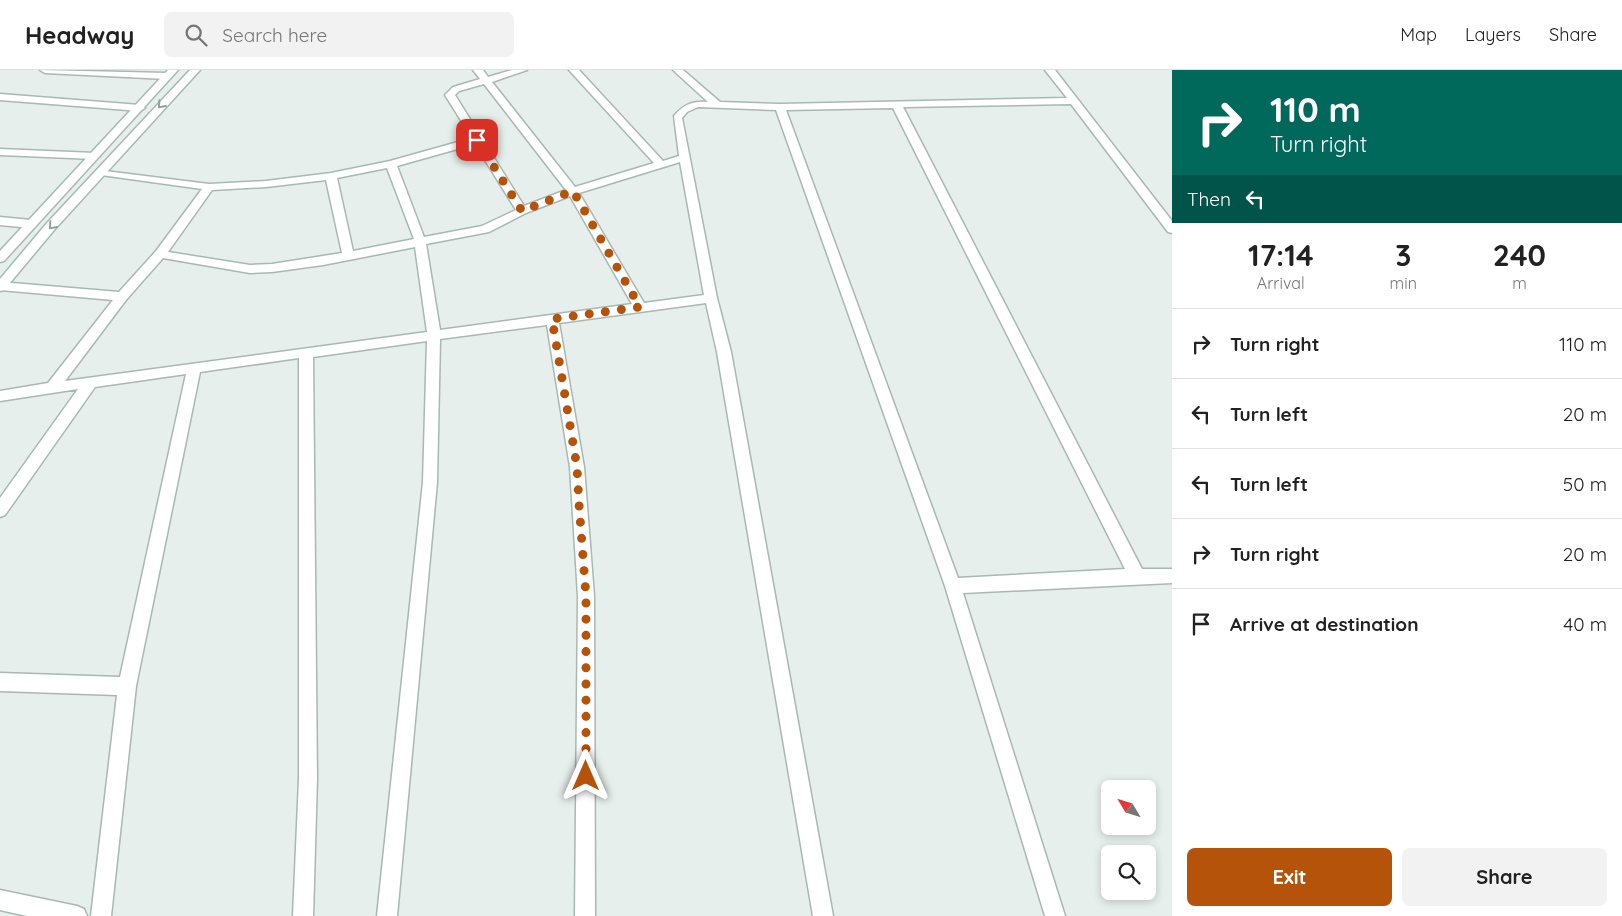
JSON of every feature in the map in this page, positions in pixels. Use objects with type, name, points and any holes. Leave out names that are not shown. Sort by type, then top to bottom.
[{"type":"street","points":[[45,70],[170,73]]},
{"type":"street","points":[[0,287],[51,226],[195,70]]},
{"type":"street","points":[[478,70],[573,191],[640,307]]},
{"type":"street","points":[[522,70],[456,90],[450,95],[522,211]]},
{"type":"street","points":[[574,70],[660,164]]},
{"type":"street","points":[[678,70],[717,104]]},
{"type":"street","points":[[1050,70],[1172,229]]},
{"type":"street","points":[[0,258],[140,108],[170,73]]},
{"type":"street","points":[[0,97],[140,108]]},
{"type":"street","points":[[823,916],[724,352],[711,298],[683,158],[677,118],[684,110],[696,104],[780,107],[1073,100]]},
{"type":"street","points":[[896,104],[1137,576]]},
{"type":"street","points":[[780,107],[953,586],[1055,916]]},
{"type":"street","points":[[101,172],[209,187],[266,184],[331,176],[391,164],[477,140]]},
{"type":"street","points":[[0,152],[95,156]]},
{"type":"street","points":[[160,254],[210,264],[250,269],[272,268],[348,256],[485,229],[522,211],[573,191],[683,158]]},
{"type":"street","points":[[387,916],[430,482],[434,335],[420,241],[391,164]]},
{"type":"street","points":[[331,176],[348,256]]},
{"type":"street","points":[[53,387],[122,297],[160,254],[209,187]]},
{"type":"street","points":[[0,221],[31,224]]},
{"type":"street","points":[[0,287],[122,297]]},
{"type":"street","points":[[0,396],[306,352],[711,298]]},
{"type":"street","points":[[552,319],[577,467],[586,596],[585,916]]},
{"type":"street","points":[[303,916],[308,779],[306,352]]},
{"type":"street","points":[[101,916],[127,686],[194,368]]},
{"type":"street","points":[[0,510],[91,382]]},
{"type":"street","points":[[953,586],[1137,576],[1172,576]]},
{"type":"street","points":[[0,682],[127,686]]},
{"type":"street","points":[[0,900],[77,916]]},
{"type":"route","points":[[477,140],[522,211],[573,191],[640,307],[552,319],[577,467],[586,596],[586,776]]}]
